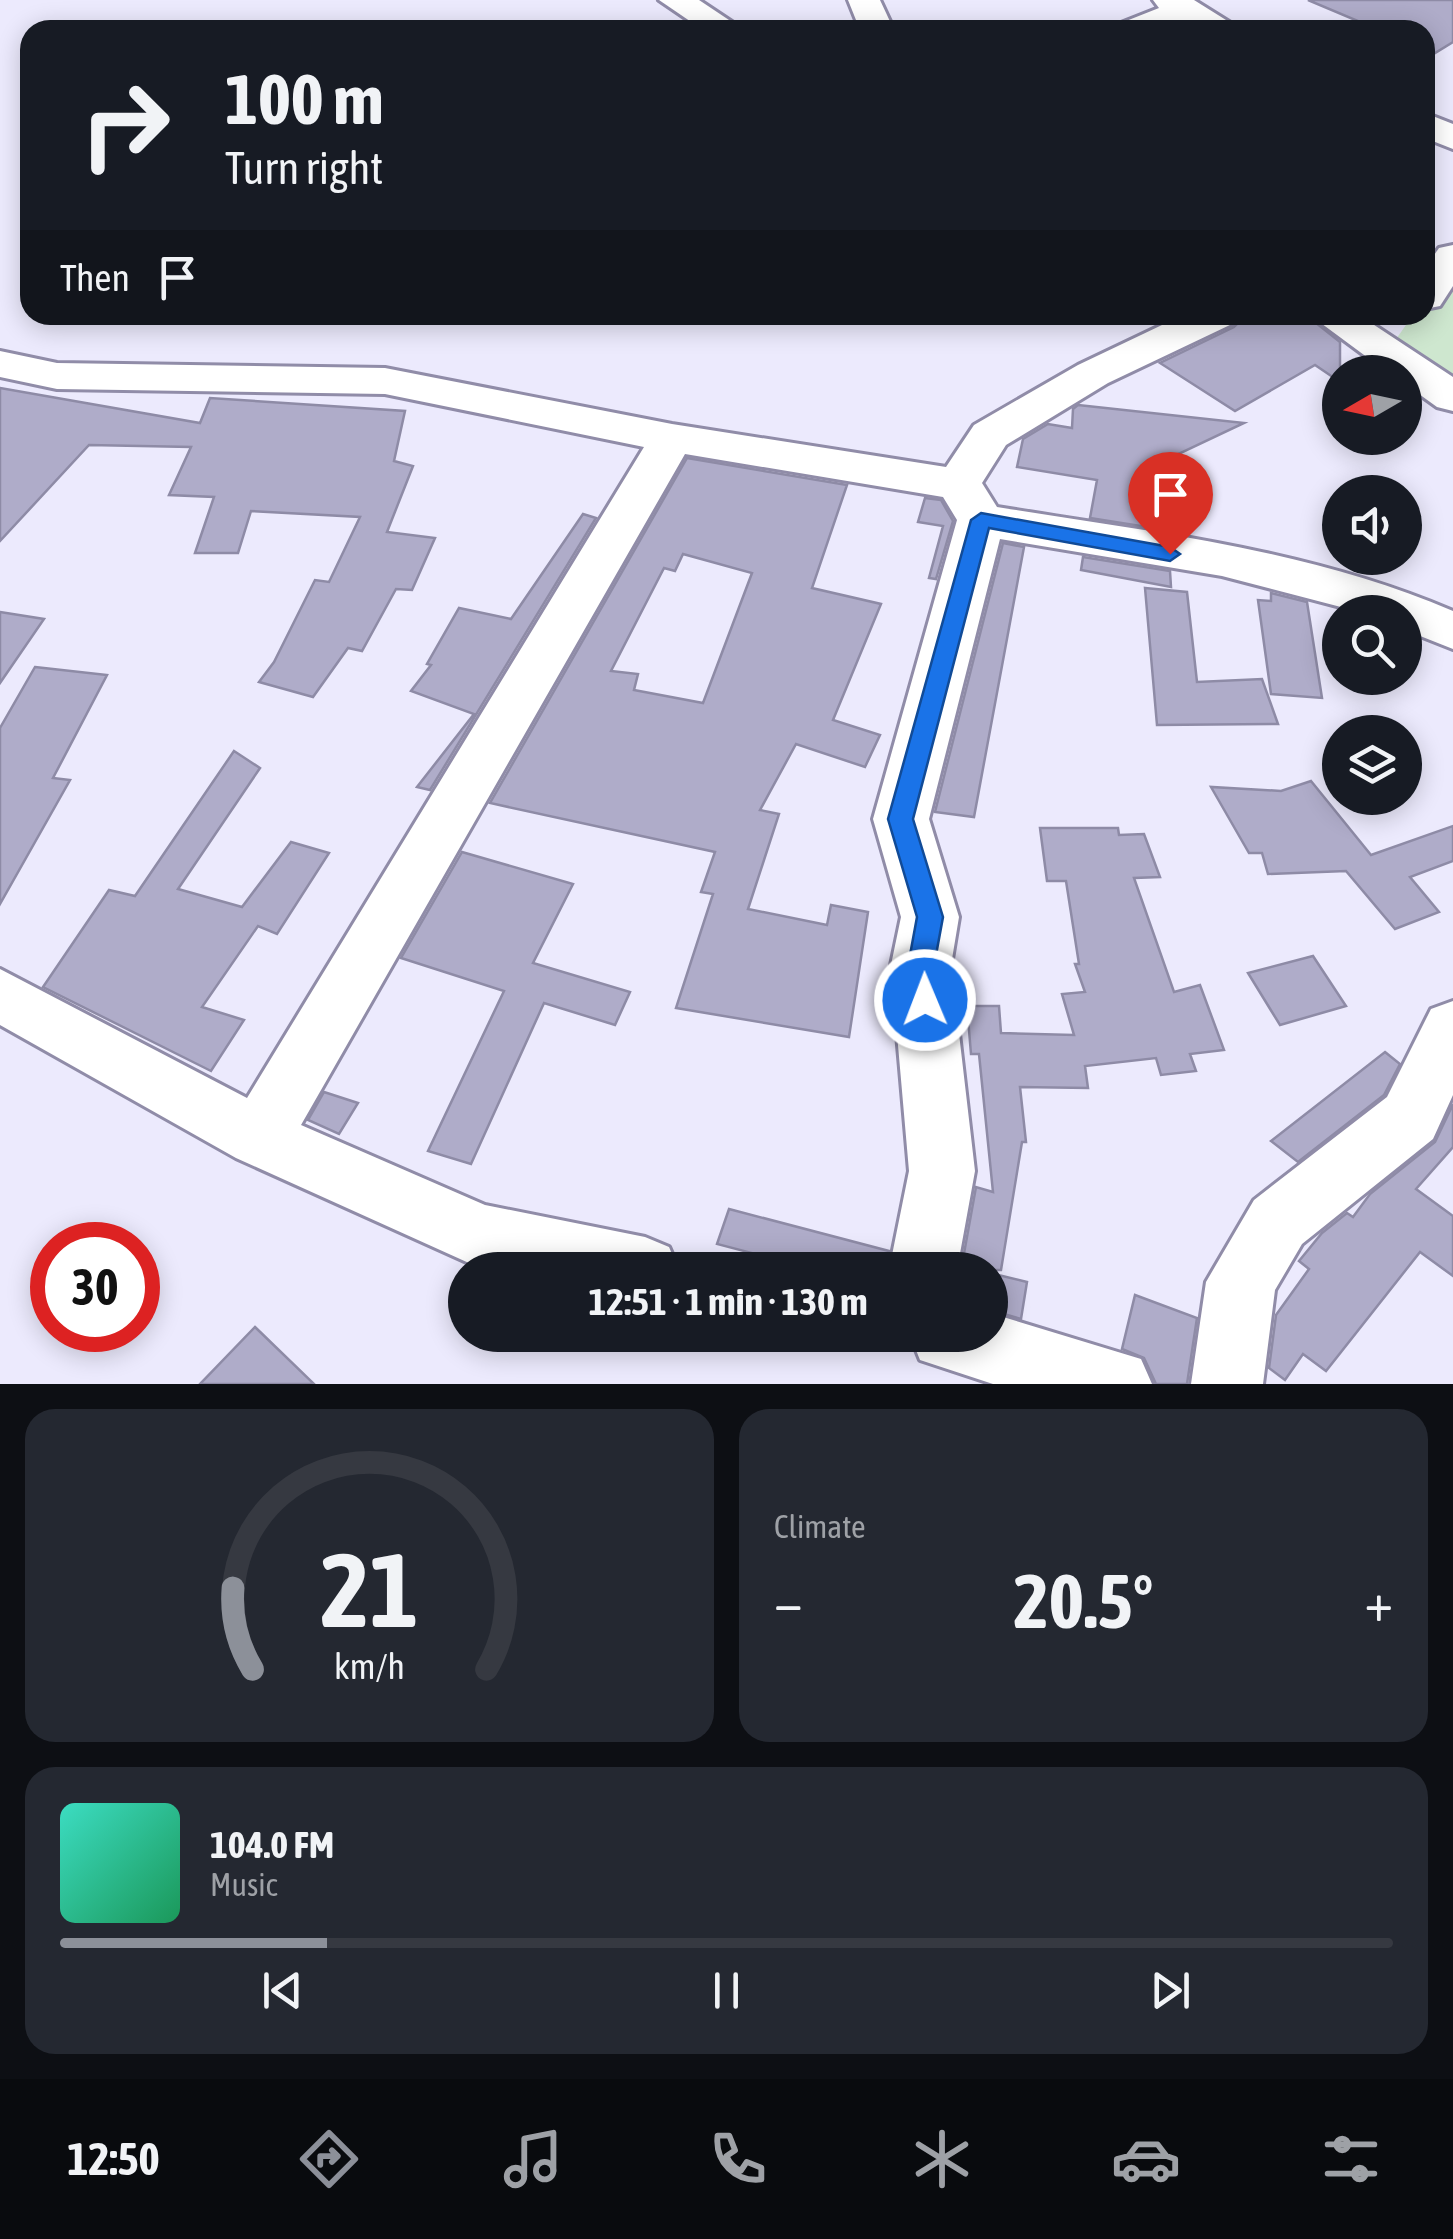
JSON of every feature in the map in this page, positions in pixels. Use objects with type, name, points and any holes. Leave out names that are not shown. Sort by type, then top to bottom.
[{"type":"street","points":[[675,0],[710,20]]},
{"type":"street","points":[[1150,20],[1176,5],[1205,20]]},
{"type":"street","points":[[1435,283],[1453,257]]},
{"type":"street","points":[[926,1252],[942,1171],[921,966],[930,917],[900,819],[970,502],[990,435],[1092,374],[1197,325]]},
{"type":"street","points":[[1346,325],[1453,397]]},
{"type":"street","points":[[1388,352],[1406,325]]},
{"type":"street","points":[[0,364],[58,376],[385,381],[970,502],[1283,574],[1402,606],[1453,632]]},
{"type":"street","points":[[259,1137],[672,438]]},
{"type":"street","points":[[0,995],[259,1137],[480,1236],[557,1252]]},
{"type":"street","points":[[1227,1384],[1240,1282],[1278,1222],[1410,1118],[1453,1028]]},
{"type":"street","points":[[1004,1352],[1116,1384]]},
{"type":"green space","points":[[1453,257],[1453,397],[1422,376],[1422,355],[1387,352],[1406,325],[1435,325],[1435,283]]},
{"type":"building","points":[[1308,0],[1453,0],[1453,42],[1435,53],[1435,20],[1355,20]]},
{"type":"building","points":[[1236,325],[1319,325],[1340,342],[1340,355],[1322,355],[1322,370],[1315,365],[1235,411],[1160,363]]},
{"type":"building","points":[[0,388],[200,423],[210,398],[405,411],[394,461],[413,466],[387,532],[435,538],[412,590],[396,589],[362,651],[348,648],[313,697],[259,682],[274,662],[315,580],[329,582],[360,517],[251,511],[238,553],[195,553],[214,497],[169,495],[191,447],[89,445],[0,541]]},
{"type":"building","points":[[1078,405],[1244,423],[1174,456],[1168,510],[1174,511],[1172,531],[1090,518],[1097,480],[1017,467],[1023,439],[1048,424],[1072,428],[1073,409]]},
{"type":"building","points":[[687,458],[847,485],[812,588],[881,604],[833,720],[880,735],[865,767],[796,744],[760,810],[779,814],[748,909],[827,925],[831,905],[868,912],[849,1037],[676,1008],[713,894],[701,892],[715,852],[490,803]],"holes":[[[683,554],[752,573],[703,703],[634,690],[638,674],[611,671],[664,568],[675,571]]]},
{"type":"building","points":[[925,498],[941,500],[953,521],[936,579],[929,578],[943,526],[918,522]]},
{"type":"building","points":[[583,514],[596,518],[430,790],[417,787],[474,714],[411,691],[431,665],[427,664],[459,608],[511,619]]},
{"type":"building","points":[[1003,543],[1024,547],[974,817],[935,812]]},
{"type":"building","points":[[1083,557],[1170,571],[1171,587],[1081,570]]},
{"type":"building","points":[[1145,588],[1187,592],[1197,682],[1262,679],[1278,724],[1157,725]]},
{"type":"building","points":[[1271,593],[1307,602],[1322,698],[1271,694],[1258,600],[1271,601]]},
{"type":"building","points":[[0,612],[44,619],[0,683]]},
{"type":"building","points":[[35,667],[107,675],[53,778],[70,780],[0,904],[0,728]]},
{"type":"building","points":[[234,751],[260,768],[178,889],[242,907],[291,842],[329,853],[277,934],[258,926],[202,1007],[244,1020],[211,1071],[43,987],[109,890],[135,896]]},
{"type":"building","points":[[1311,781],[1322,795],[1322,815],[1339,815],[1371,855],[1453,826],[1453,861],[1410,877],[1439,912],[1395,929],[1346,871],[1268,874],[1262,853],[1249,853],[1211,787],[1281,791]]},
{"type":"building","points":[[1040,828],[1118,828],[1119,835],[1144,834],[1160,877],[1134,878],[1174,992],[1200,985],[1224,1050],[1190,1054],[1196,1071],[1161,1075],[1156,1058],[1085,1066],[1088,1088],[1020,1087],[1026,1142],[1022,1142],[1004,1252],[964,1252],[976,1187],[993,1192],[979,1054],[971,1054],[967,1006],[999,1006],[1001,1033],[1074,1035],[1062,994],[1085,992],[1075,964],[1079,964],[1066,881],[1047,881]]},
{"type":"building","points":[[462,852],[573,884],[533,963],[630,992],[615,1025],[544,1003],[471,1164],[428,1151],[504,991],[401,958]]},
{"type":"building","points":[[1313,956],[1346,1006],[1280,1025],[1248,973]]},
{"type":"building","points":[[1385,1052],[1400,1064],[1384,1095],[1298,1162],[1271,1141]]},
{"type":"building","points":[[324,1092],[358,1103],[339,1134],[308,1120]]},
{"type":"building","points":[[1453,1104],[1453,1147],[1416,1189],[1453,1216],[1453,1276],[1420,1252],[1326,1371],[1303,1354],[1285,1380],[1269,1368],[1276,1315],[1309,1269],[1299,1261],[1322,1233],[1347,1213],[1353,1217],[1370,1194],[1435,1142]]},
{"type":"building","points":[[729,1209],[889,1251],[748,1252],[717,1244]]},
{"type":"building","points":[[1008,1277],[1027,1282],[1021,1319],[1008,1315]]},
{"type":"building","points":[[1135,1295],[1197,1318],[1187,1384],[1156,1384],[1144,1358],[1122,1349]]},
{"type":"building","points":[[255,1327],[314,1384],[200,1384]]},
{"type":"route","points":[[925,1000],[921,966],[930,917],[900,819],[981,520],[1170,554]]}]
